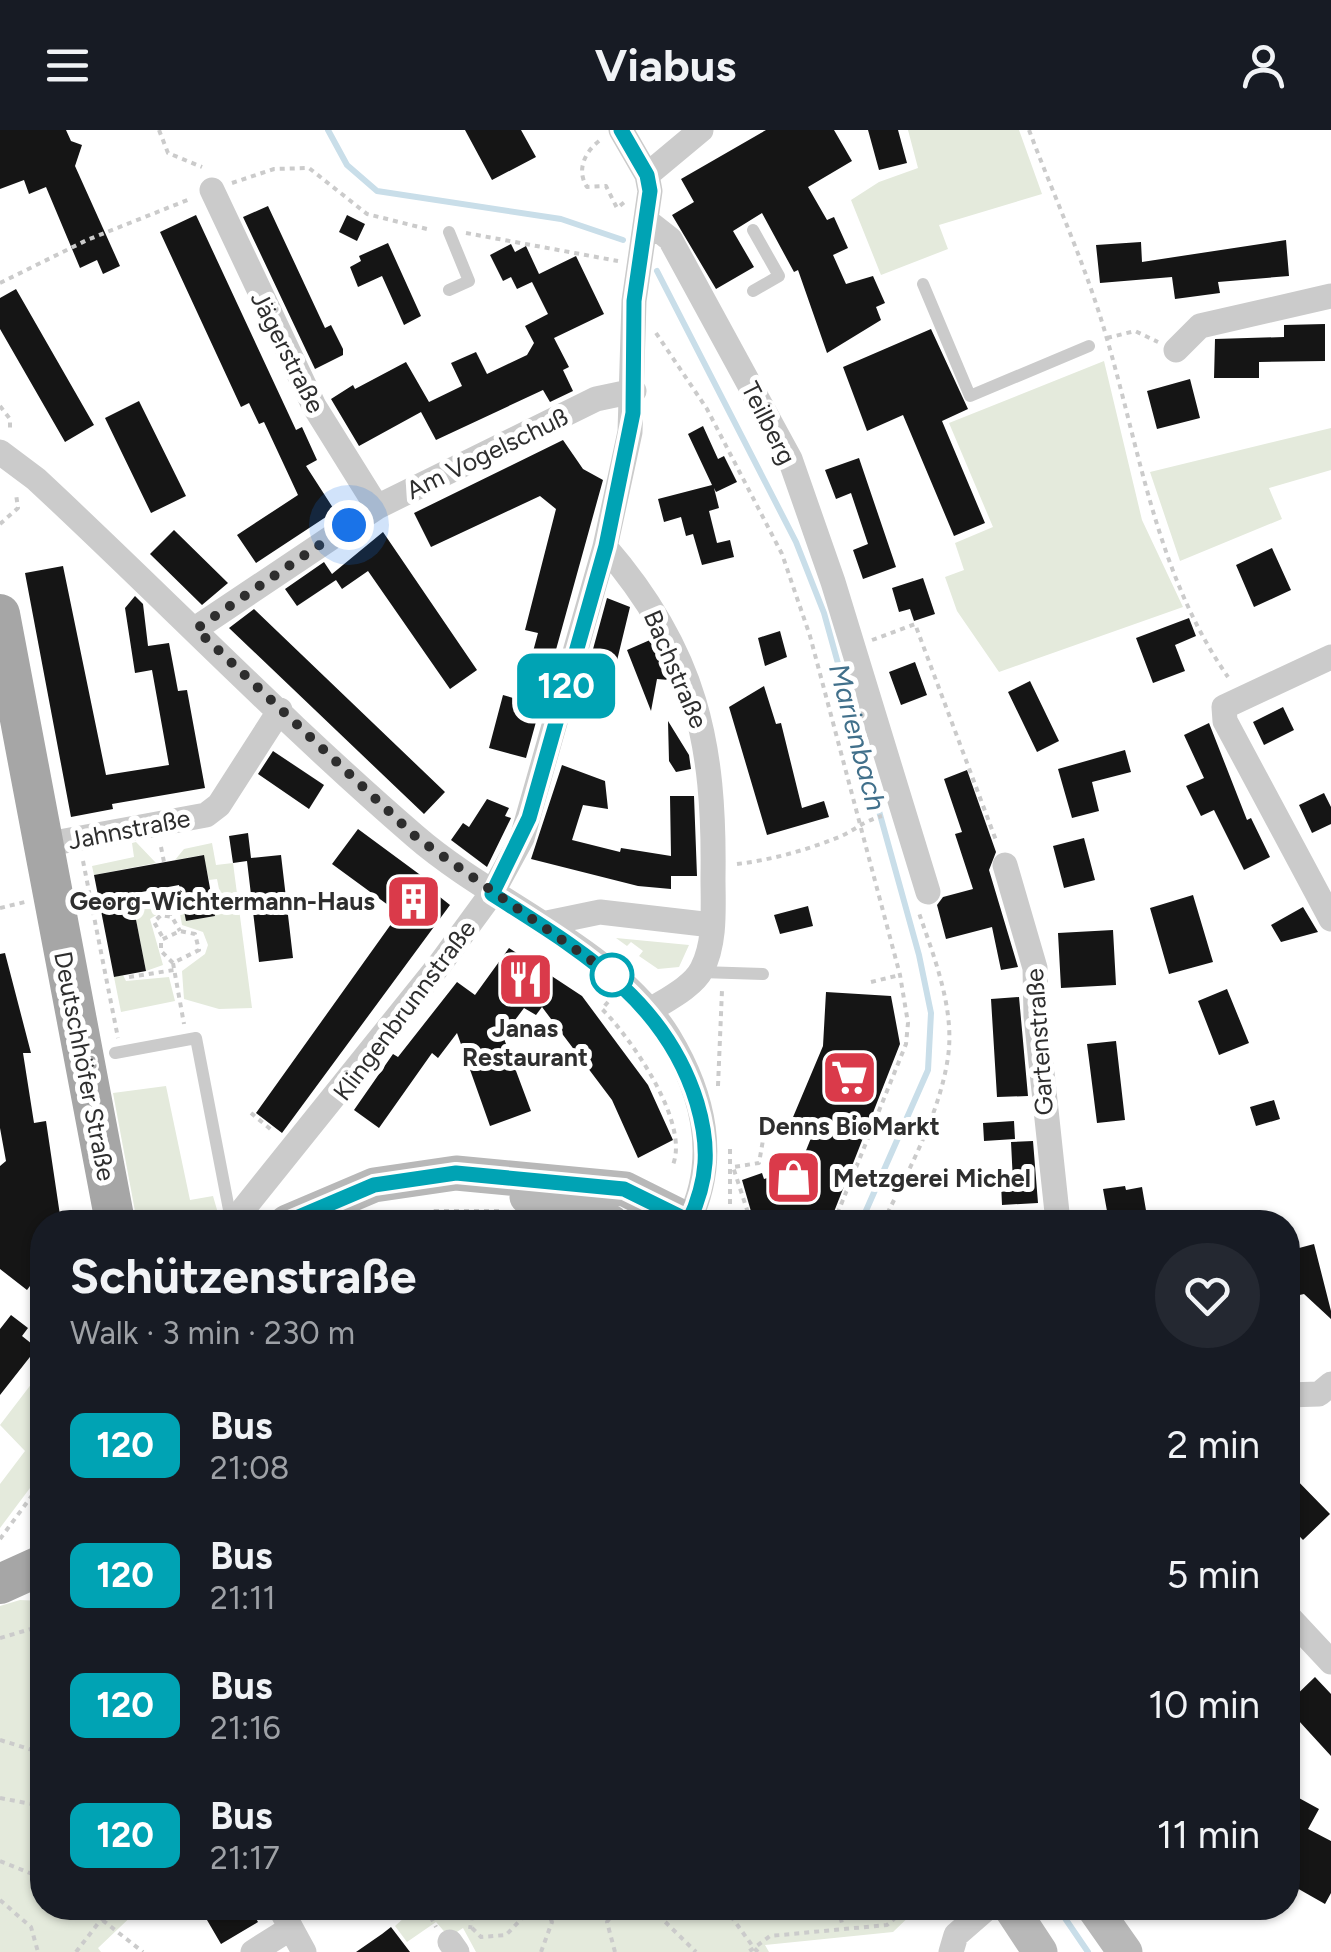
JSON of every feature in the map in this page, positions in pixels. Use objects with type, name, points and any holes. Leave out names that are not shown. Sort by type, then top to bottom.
[{"type":"main road","name":"Deutschhöfer Straße","points":[[0,614],[61,842],[113,1210]]},
{"type":"main road","points":[[315,1210],[374,1185],[456,1173],[624,1189],[665,1210]]},
{"type":"main road","points":[[369,1210],[404,1199],[478,1193],[550,1200],[578,1210]]},
{"type":"main road","points":[[1019,1920],[1040,1952]]},
{"type":"main road","points":[[1102,1920],[1125,1952]]},
{"type":"street","points":[[621,130],[647,175],[701,130]]},
{"type":"street","name":"Klingenbrunnstraße","points":[[243,1210],[293,1153],[492,894],[529,818],[606,546],[630,432],[634,301],[646,221],[647,175]]},
{"type":"street","name":"Jägerstraße","points":[[207,179],[314,406],[376,507]]},
{"type":"street","name":"Teilberg","points":[[646,221],[670,239],[790,459],[853,646],[928,892]]},
{"type":"street","points":[[1176,350],[1200,326],[1331,296]]},
{"type":"street","name":"Am Vogelschuß","points":[[196,629],[376,507],[596,399],[634,391]]},
{"type":"street","points":[[0,452],[36,479],[417,838],[608,972],[649,1011],[681,1062],[701,1118],[707,1174],[694,1210]]},
{"type":"street","name":"Bachstraße","points":[[606,546],[655,616],[695,701],[705,735],[714,814],[712,925],[701,972]]},
{"type":"street","points":[[1331,657],[1224,707],[1225,720],[1331,920]]},
{"type":"street","name":"Jahnstraße","points":[[61,842],[214,810],[280,710]]},
{"type":"street","name":"Gartenstraße","points":[[1005,865],[1036,968],[1037,1032],[1057,1210]]},
{"type":"street","points":[[542,924],[600,912],[712,925]]},
{"type":"street","points":[[649,1011],[701,972]]},
{"type":"street","points":[[1300,1394],[1319,1394],[1331,1384]]},
{"type":"street","points":[[1300,1629],[1331,1662]]},
{"type":"street","points":[[252,1952],[283,1920]]},
{"type":"street","points":[[286,1920],[304,1952]]},
{"type":"street","points":[[951,1952],[956,1935],[973,1920]]},
{"type":"lane","points":[[753,230],[779,276],[754,291]]},
{"type":"lane","points":[[448,232],[469,282],[449,290]]},
{"type":"lane","points":[[924,284],[970,396],[1089,346]]},
{"type":"lane","points":[[701,972],[764,974]]},
{"type":"lane","points":[[118,1053],[196,1038],[230,1210]]},
{"type":"path","points":[[159,130],[168,154],[207,179]]},
{"type":"path","points":[[621,130],[587,151],[582,181],[586,187],[606,186],[616,208],[626,200]]},
{"type":"path","points":[[1030,130],[1107,338],[1152,520],[1174,574],[1228,677]]},
{"type":"path","points":[[0,283],[207,179],[274,169],[308,168],[367,214],[416,228],[639,258]]},
{"type":"path","points":[[634,301],[707,409],[782,554],[810,636],[900,976],[906,1044],[839,1210]]},
{"type":"path","points":[[1107,338],[1135,331]]},
{"type":"path","points":[[0,524],[18,508]]},
{"type":"path","points":[[853,646],[914,624],[1005,865]]},
{"type":"path","points":[[737,864],[778,858],[843,836],[861,822],[889,814]]},
{"type":"path","points":[[61,842],[118,1053]]},
{"type":"path","points":[[888,1210],[929,1118],[949,1053],[944,996],[917,906],[928,892]]},
{"type":"path","points":[[138,899],[171,894],[170,917],[180,931]]},
{"type":"path","points":[[0,908],[24,902]]},
{"type":"path","points":[[170,917],[154,918],[164,936],[161,951],[174,966],[187,1040]]},
{"type":"path","points":[[129,977],[174,966],[194,954],[200,944],[196,934],[180,931],[164,936]]},
{"type":"path","points":[[871,982],[900,976]]},
{"type":"path","points":[[718,1096],[721,1006]]},
{"type":"path","points":[[602,1009],[626,1033],[654,1082],[677,1146],[672,1167]]},
{"type":"path","points":[[251,1113],[293,1153]]},
{"type":"path","points":[[746,1210],[733,1167],[759,1163],[763,1140]]},
{"type":"path","points":[[0,1540],[30,1499]]},
{"type":"path","points":[[0,1638],[30,1629]]},
{"type":"path","points":[[0,1740],[30,1749]]},
{"type":"path","points":[[0,1798],[30,1804]]},
{"type":"path","points":[[0,1861],[30,1873]]},
{"type":"path","points":[[0,1900],[31,1927],[38,1952]]},
{"type":"path","points":[[76,1952],[102,1920]]},
{"type":"path","points":[[107,1920],[143,1952]]},
{"type":"path","points":[[460,1941],[506,1935],[520,1920]]},
{"type":"path","points":[[541,1952],[551,1920]]},
{"type":"path","points":[[608,1920],[615,1952]]},
{"type":"path","points":[[664,1920],[696,1952]]},
{"type":"path","points":[[734,1920],[756,1950]]},
{"type":"path","points":[[841,1920],[844,1929]]},
{"type":"path","points":[[748,1952],[756,1950],[770,1936],[888,1925],[894,1920]]},
{"type":"shaded area","points":[[908,130],[1019,130],[1042,194],[939,225],[948,249],[881,275],[851,200],[879,182],[918,168]]},
{"type":"shaded area","points":[[1104,361],[1142,520],[1183,607],[999,672],[957,611],[945,577],[964,570],[955,543],[993,527],[949,423]]},
{"type":"shaded area","points":[[1331,428],[1331,470],[1269,488],[1282,519],[1180,561],[1150,472]]},
{"type":"shaded area","points":[[136,842],[156,863],[94,875],[92,866],[134,857],[132,843]]},
{"type":"shaded area","points":[[212,843],[216,865],[233,863],[252,1008],[219,1009],[184,999],[182,971],[205,954],[208,945],[203,932],[182,925],[179,908],[183,903],[187,921],[215,916],[213,902],[221,899],[217,879],[209,880],[203,855],[175,860],[184,849]]},
{"type":"shaded area","points":[[161,902],[166,909],[150,919],[163,965],[146,971],[133,905]]},
{"type":"shaded area","points":[[616,938],[689,945],[679,967],[658,969],[639,956],[643,951],[631,942],[627,946]]},
{"type":"shaded area","points":[[123,975],[126,981],[169,977],[175,1001],[121,1012],[114,977]]},
{"type":"shaded area","points":[[166,1086],[190,1200],[213,1196],[217,1210],[135,1210],[113,1093]]},
{"type":"shaded area","points":[[30,1386],[30,1488],[0,1528],[0,1484],[25,1451],[0,1425]]},
{"type":"shaded area","points":[[30,1600],[30,1920],[127,1920],[98,1948],[101,1952],[0,1952],[0,1606]]},
{"type":"shaded area","points":[[402,1920],[906,1920],[893,1932],[765,1945],[769,1952],[476,1952],[463,1928],[449,1937],[436,1922],[407,1942],[395,1926]]},
{"type":"building","points":[[0,130],[66,130],[71,141],[82,145],[75,166],[120,266],[103,274],[97,260],[80,268],[46,187],[29,194],[24,180],[0,189]]},
{"type":"building","points":[[465,130],[521,130],[536,157],[492,180]]},
{"type":"building","points":[[766,130],[834,130],[852,161],[808,187],[827,220],[834,217],[848,248],[833,255],[846,284],[873,276],[885,303],[876,307],[881,320],[827,353],[798,270],[794,272],[762,213],[733,231],[754,267],[716,289],[672,215],[694,202],[681,179]]},
{"type":"building","points":[[868,130],[898,130],[907,163],[879,170]]},
{"type":"building","points":[[268,206],[325,328],[331,325],[343,349],[343,355],[315,369],[243,217]]},
{"type":"building","points":[[196,215],[296,430],[302,427],[317,460],[306,466],[335,511],[256,563],[237,535],[298,495],[264,422],[259,424],[249,403],[241,407],[160,232]]},
{"type":"building","points":[[347,215],[365,224],[357,241],[339,232]]},
{"type":"building","points":[[1286,240],[1289,276],[1218,282],[1220,293],[1175,299],[1172,277],[1100,283],[1096,245],[1141,242],[1142,262]]},
{"type":"building","points":[[388,243],[421,316],[404,325],[382,276],[358,287],[350,267],[361,261],[359,256]]},
{"type":"building","points":[[511,244],[515,252],[526,246],[539,274],[576,256],[604,314],[554,338],[569,367],[563,370],[573,391],[550,402],[543,390],[436,440],[421,412],[359,446],[331,399],[353,385],[355,389],[406,362],[429,402],[462,386],[451,363],[476,352],[487,374],[527,355],[534,343],[525,326],[548,314],[532,282],[517,289],[511,277],[503,281],[490,255]]},
{"type":"building","points":[[16,289],[94,425],[65,442],[0,329],[0,298]]},
{"type":"building","points":[[1325,324],[1325,361],[1259,362],[1259,378],[1214,378],[1215,339],[1284,337],[1284,325]]},
{"type":"building","points":[[931,329],[968,409],[942,421],[985,523],[954,536],[903,415],[867,431],[843,367]]},
{"type":"building","points":[[1190,379],[1200,418],[1157,429],[1147,391]]},
{"type":"building","points":[[139,401],[186,496],[151,513],[105,418]]},
{"type":"building","points":[[703,426],[718,459],[724,456],[737,482],[716,492],[714,488],[719,508],[709,511],[717,543],[730,540],[734,557],[702,565],[693,534],[686,536],[681,517],[664,522],[658,499],[712,485],[688,434]]},
{"type":"building","points":[[563,440],[583,469],[603,480],[526,758],[489,748],[503,695],[520,700],[538,633],[525,630],[556,509],[540,496],[431,547],[414,513]]},
{"type":"building","points":[[859,458],[896,567],[863,579],[853,550],[868,544],[851,493],[836,499],[825,470]]},
{"type":"building","points":[[174,530],[228,583],[202,605],[150,554]]},
{"type":"building","points":[[383,532],[477,670],[450,689],[368,571],[342,589],[332,574]]},
{"type":"building","points":[[1272,548],[1291,590],[1254,607],[1236,565]]},
{"type":"building","points":[[324,562],[336,580],[297,606],[285,589]]},
{"type":"building","points":[[63,566],[106,775],[169,765],[152,670],[135,673],[125,608],[135,596],[143,604],[148,646],[169,643],[178,691],[187,690],[205,788],[112,804],[113,809],[71,817],[25,573]]},
{"type":"building","points":[[923,578],[935,614],[914,621],[910,609],[899,612],[892,588]]},
{"type":"building","points":[[607,598],[630,607],[613,677],[587,671]]},
{"type":"building","points":[[254,609],[445,792],[424,814],[229,628]]},
{"type":"building","points":[[1189,618],[1196,636],[1175,645],[1185,671],[1153,683],[1136,638]]},
{"type":"building","points":[[780,631],[787,657],[765,666],[758,638]]},
{"type":"building","points":[[650,640],[669,680],[657,679],[651,711],[627,650]]},
{"type":"building","points":[[915,662],[927,695],[901,705],[889,672]]},
{"type":"building","points":[[1030,681],[1059,741],[1037,752],[1008,692]]},
{"type":"building","points":[[764,686],[776,724],[781,723],[802,808],[824,801],[829,817],[767,835],[729,707]]},
{"type":"building","points":[[1283,707],[1294,730],[1264,745],[1253,722]]},
{"type":"building","points":[[668,721],[689,755],[691,769],[676,772],[669,761]]},
{"type":"building","points":[[1209,723],[1247,820],[1251,818],[1270,857],[1244,870],[1214,810],[1201,816],[1186,786],[1204,778],[1184,735]]},
{"type":"building","points":[[1125,750],[1131,772],[1092,782],[1099,811],[1072,818],[1058,769]]},
{"type":"building","points":[[273,751],[324,785],[309,809],[258,774]]},
{"type":"building","points":[[562,765],[605,781],[608,809],[583,805],[572,840],[620,852],[621,848],[671,856],[670,796],[694,796],[697,876],[671,876],[671,889],[638,886],[531,859]]},
{"type":"building","points":[[967,770],[996,852],[989,870],[1018,967],[1001,970],[992,927],[946,939],[937,905],[943,897],[973,889],[955,834],[962,832],[944,779]]},
{"type":"building","points":[[1324,793],[1331,807],[1331,824],[1312,833],[1299,805]]},
{"type":"building","points":[[487,799],[509,808],[505,816],[511,818],[487,867],[451,840],[463,823],[469,827]]},
{"type":"building","points":[[358,829],[438,888],[435,893],[450,905],[282,1133],[256,1113],[399,913],[332,864]]},
{"type":"building","points":[[248,833],[251,858],[281,855],[293,958],[259,962],[247,861],[233,863],[229,836]]},
{"type":"building","points":[[1084,838],[1095,880],[1064,888],[1053,846]]},
{"type":"building","points":[[204,855],[215,916],[186,921],[179,885],[131,894],[146,971],[114,977],[94,875]]},
{"type":"building","points":[[1193,895],[1213,962],[1169,974],[1150,908]]},
{"type":"building","points":[[808,906],[813,926],[780,934],[774,915]]},
{"type":"building","points":[[1303,907],[1318,932],[1281,942],[1271,925]]},
{"type":"building","points":[[1113,930],[1116,985],[1061,988],[1058,933]]},
{"type":"building","points":[[509,948],[582,996],[648,1085],[673,1140],[638,1158],[612,1100],[542,1007],[536,1015],[524,1008],[503,1036],[531,1111],[490,1126],[457,1033],[438,1058],[432,1053],[379,1128],[354,1110],[393,1054],[398,1057],[457,982],[475,995]]},
{"type":"building","points":[[5,953],[31,1053],[23,1053],[34,1123],[46,1121],[59,1210],[30,1210],[27,1290],[0,1269],[0,1166],[6,1161],[0,1128],[0,954]]},
{"type":"building","points":[[1227,989],[1249,1043],[1219,1055],[1198,1001]]},
{"type":"building","name":"Denns BioMarkt","points":[[826,992],[891,996],[900,1044],[835,1210],[751,1210],[742,1180],[762,1173],[764,1179],[799,1168],[811,1138],[788,1129],[823,1046]]},
{"type":"building","points":[[1019,997],[1028,1096],[997,1097],[991,999]]},
{"type":"building","points":[[1116,1041],[1125,1120],[1097,1123],[1087,1044]]},
{"type":"building","points":[[1274,1100],[1280,1119],[1256,1126],[1250,1107]]},
{"type":"building","points":[[1014,1121],[1015,1139],[984,1141],[983,1123]]},
{"type":"building","points":[[1033,1141],[1038,1203],[1002,1205],[1001,1183],[1013,1182],[1011,1142]]},
{"type":"building","points":[[1142,1187],[1146,1210],[1107,1210],[1103,1189]]},
{"type":"building","points":[[1314,1244],[1331,1319],[1304,1294],[1300,1295],[1300,1248]]},
{"type":"building","points":[[11,1315],[28,1328],[22,1336],[30,1342],[30,1357],[0,1395],[0,1329]]},
{"type":"building","points":[[1300,1483],[1330,1514],[1303,1540],[1300,1537]]},
{"type":"building","points":[[1315,1677],[1331,1694],[1331,1756],[1300,1722],[1300,1691]]},
{"type":"building","points":[[1300,1799],[1319,1809],[1308,1829],[1331,1841],[1331,1893],[1325,1904],[1300,1890]]},
{"type":"building","points":[[207,1920],[257,1920],[258,1922],[221,1944]]},
{"type":"building","points":[[391,1927],[410,1952],[356,1952],[382,1934]]},
{"type":"waterway","name":"Marienbach","points":[[328,130],[347,165],[377,191],[561,219],[623,240]]},
{"type":"waterway","name":"Marienbach","points":[[657,271],[796,542],[824,613],[919,955],[931,1013],[928,1070],[866,1210]]},
{"type":"waterway","name":"Marienbach","points":[[1066,1920],[1088,1952]]},
{"type":"bus line","name":"120","points":[[621,130],[642,163],[650,191],[634,301],[630,432],[606,546],[529,818],[492,894],[542,924],[608,972],[634,993],[668,1035],[693,1090],[705,1140],[707,1174],[694,1210]]},
{"type":"bus line","name":"120","points":[[310,1210],[374,1185],[456,1173],[600,1184],[624,1189],[668,1210]]},
{"type":"place","name":"Georg-Wichtermann-Haus","points":[[414,901]]},
{"type":"place","name":"Janas Restaurant","points":[[525,979]]},
{"type":"place","name":"Denns BioMarkt","points":[[849,1077]]},
{"type":"place","name":"Metzgerei Michel","points":[[794,1178]]},
{"type":"route","points":[[349,525],[196,629],[417,838],[612,975]]}]
